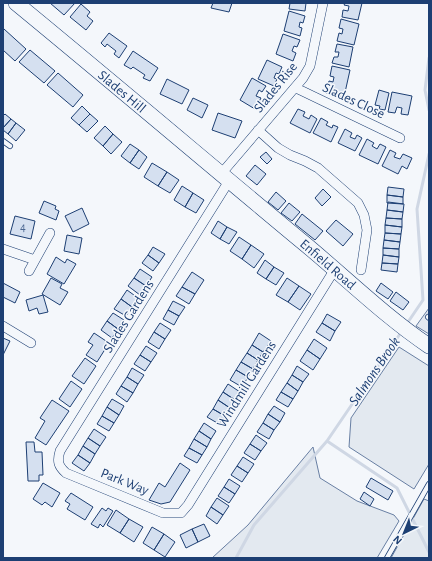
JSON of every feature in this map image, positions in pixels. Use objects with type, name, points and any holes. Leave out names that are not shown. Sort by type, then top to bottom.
[{"type":"main road","name":"Slades Hill","points":[[16,3],[225,177]]},
{"type":"main road","name":"Enfield Road","points":[[225,177],[392,319],[429,346]]},
{"type":"street","name":"Slades Rise","points":[[225,177],[258,130],[296,88],[310,66],[323,3]]},
{"type":"street","name":"Slades Close","points":[[296,88],[400,138]]},
{"type":"street","points":[[258,130],[278,148],[290,156],[305,161],[318,168],[358,203],[364,215],[367,230],[366,244],[360,270]]},
{"type":"street","name":"Slades Gardens","points":[[60,468],[57,460],[60,451],[225,177]]},
{"type":"street","points":[[29,271],[50,233]]},
{"type":"street","points":[[3,249],[34,260]]},
{"type":"street","name":"Windmill Gardens","points":[[181,513],[188,505],[335,269]]},
{"type":"street","points":[[3,326],[31,343]]},
{"type":"street","name":"Park Way","points":[[60,468],[66,473],[164,512],[181,513]]},
{"type":"lane","points":[[3,141],[10,146]]},
{"type":"lane","points":[[387,558],[429,484]]},
{"type":"shaded area","points":[[429,308],[429,334],[416,326]]},
{"type":"shaded area","points":[[399,347],[429,366],[429,464],[414,489],[349,447],[351,418]]},
{"type":"shaded area","points":[[313,447],[320,478],[357,501],[394,515],[399,521],[377,558],[212,558],[248,525]]},
{"type":"shaded area","points":[[424,499],[429,501],[429,558],[391,558]]},
{"type":"building","points":[[50,3],[75,3],[64,15]]},
{"type":"building","points":[[213,3],[232,3],[229,12],[211,8]]},
{"type":"building","points":[[290,3],[306,3],[305,11],[289,9]]},
{"type":"building","points":[[345,3],[362,3],[358,20],[342,17],[343,10],[348,11],[349,6],[344,5]]},
{"type":"building","points":[[81,4],[90,12],[87,16],[93,21],[86,30],[70,17]]},
{"type":"building","points":[[289,11],[305,16],[303,23],[300,22],[299,27],[302,28],[300,36],[284,31]]},
{"type":"building","points":[[341,19],[359,24],[354,45],[337,41],[339,33],[342,34],[343,29],[339,28]]},
{"type":"building","points":[[4,29],[26,49],[15,61],[3,50]]},
{"type":"building","points":[[109,33],[127,46],[119,58],[114,54],[116,51],[107,44],[105,47],[101,43]]},
{"type":"building","points":[[283,34],[300,40],[297,47],[294,46],[292,51],[296,53],[293,61],[276,54]]},
{"type":"building","points":[[337,44],[353,47],[349,67],[332,63],[334,57],[338,57],[339,52],[335,52]]},
{"type":"building","points":[[30,50],[55,71],[44,83],[19,62]]},
{"type":"building","points":[[133,51],[158,68],[150,81],[143,78],[145,75],[133,67],[131,69],[124,65]]},
{"type":"building","points":[[267,60],[282,67],[279,74],[276,73],[274,78],[277,79],[274,86],[258,79]]},
{"type":"building","points":[[332,66],[350,70],[344,97],[326,93],[329,81],[333,82],[334,77],[330,76]]},
{"type":"building","points":[[58,73],[83,95],[73,107],[47,85]]},
{"type":"building","points":[[252,78],[266,86],[262,92],[259,90],[256,96],[261,98],[255,109],[240,100]]},
{"type":"building","points":[[167,79],[189,90],[182,104],[160,94]]},
{"type":"building","points":[[379,90],[389,93],[385,110],[379,109],[380,106],[375,105]]},
{"type":"building","points":[[392,92],[412,96],[408,115],[401,114],[402,108],[397,107],[395,113],[388,112]]},
{"type":"building","points":[[193,98],[208,105],[202,118],[187,110]]},
{"type":"building","points":[[82,106],[90,114],[79,125],[71,118]]},
{"type":"building","points":[[298,109],[305,112],[303,116],[309,119],[311,115],[317,119],[310,133],[290,123]]},
{"type":"building","points":[[218,113],[242,121],[235,138],[212,130]]},
{"type":"building","points":[[5,114],[11,119],[3,128],[3,116]]},
{"type":"building","points":[[90,114],[98,121],[87,132],[79,125]]},
{"type":"building","points":[[321,118],[328,122],[326,125],[332,128],[333,125],[338,127],[331,142],[313,133]]},
{"type":"building","points":[[11,119],[16,123],[8,134],[3,130],[3,128]]},
{"type":"building","points":[[16,123],[25,130],[16,141],[8,134]]},
{"type":"building","points":[[105,126],[113,134],[103,146],[94,138]]},
{"type":"building","points":[[345,129],[352,133],[350,137],[355,139],[357,135],[362,138],[355,151],[338,143]]},
{"type":"building","points":[[113,134],[122,142],[111,154],[103,146]]},
{"type":"building","points":[[367,139],[374,143],[372,146],[377,149],[380,144],[386,147],[378,164],[359,155]]},
{"type":"building","points":[[130,144],[139,150],[130,163],[121,156]]},
{"type":"building","points":[[139,150],[147,157],[139,169],[130,163]]},
{"type":"building","points":[[390,150],[396,153],[394,157],[400,159],[403,154],[412,158],[407,169],[402,166],[398,174],[382,166]]},
{"type":"building","points":[[266,152],[272,159],[267,164],[260,157]]},
{"type":"building","points":[[152,163],[167,172],[158,186],[144,177]]},
{"type":"building","points":[[255,165],[266,174],[257,185],[246,176]]},
{"type":"building","points":[[167,172],[179,180],[170,193],[158,186]]},
{"type":"building","points":[[182,186],[193,193],[185,207],[174,200]]},
{"type":"building","points":[[388,187],[404,189],[403,197],[387,195]]},
{"type":"building","points":[[323,189],[331,197],[322,206],[315,198]]},
{"type":"building","points":[[276,192],[286,201],[278,210],[268,202]]},
{"type":"building","points":[[193,193],[204,200],[196,213],[185,207]]},
{"type":"building","points":[[387,195],[403,197],[403,204],[387,203]]},
{"type":"building","points":[[44,201],[56,206],[55,209],[59,211],[56,220],[39,213]]},
{"type":"building","points":[[388,202],[404,204],[403,212],[387,210]]},
{"type":"building","points":[[289,203],[300,212],[292,221],[281,213]]},
{"type":"building","points":[[82,208],[89,224],[73,232],[65,216]]},
{"type":"building","points":[[387,210],[403,212],[402,219],[386,218]]},
{"type":"building","points":[[302,214],[323,231],[315,240],[295,224]]},
{"type":"building","points":[[15,216],[35,221],[31,239],[10,234]]},
{"type":"building","points":[[386,218],[402,219],[402,227],[385,225]]},
{"type":"building","points":[[336,220],[353,234],[343,246],[326,231]]},
{"type":"building","points":[[218,221],[227,227],[220,239],[211,233]]},
{"type":"building","points":[[385,225],[402,227],[401,234],[385,233]]},
{"type":"building","points":[[227,227],[237,232],[229,244],[220,239]]},
{"type":"building","points":[[385,233],[401,234],[400,242],[384,240]]},
{"type":"building","points":[[67,235],[82,238],[79,254],[64,251]]},
{"type":"building","points":[[239,237],[251,245],[242,259],[230,251]]},
{"type":"building","points":[[384,240],[400,242],[399,249],[383,248]]},
{"type":"building","points":[[251,245],[264,254],[254,268],[242,259]]},
{"type":"building","points":[[153,247],[165,254],[159,263],[148,255]]},
{"type":"building","points":[[383,248],[399,249],[399,257],[383,255]]},
{"type":"building","points":[[148,255],[159,263],[153,271],[142,263]]},
{"type":"building","points":[[383,255],[399,257],[398,264],[382,263]]},
{"type":"building","points":[[56,257],[65,263],[67,259],[76,264],[64,284],[47,274]]},
{"type":"building","points":[[265,260],[274,267],[266,279],[257,273]]},
{"type":"building","points":[[382,263],[398,264],[397,272],[381,270]]},
{"type":"building","points":[[274,267],[284,273],[276,285],[266,279]]},
{"type":"building","points":[[140,269],[152,277],[146,286],[134,278]]},
{"type":"building","points":[[192,272],[204,280],[195,294],[182,287]]},
{"type":"building","points":[[51,278],[62,284],[60,288],[68,292],[60,305],[42,294]]},
{"type":"building","points":[[134,278],[146,286],[140,295],[128,286]]},
{"type":"building","points":[[287,278],[299,286],[288,302],[276,295]]},
{"type":"building","points":[[3,283],[20,292],[15,303],[3,297]]},
{"type":"building","points":[[381,283],[393,292],[388,299],[376,291]]},
{"type":"building","points":[[299,286],[311,294],[300,310],[288,302]]},
{"type":"building","points":[[182,287],[195,294],[189,304],[176,296]]},
{"type":"building","points":[[127,290],[138,298],[132,307],[121,299]]},
{"type":"building","points":[[396,292],[409,302],[403,310],[390,301]]},
{"type":"building","points":[[43,295],[48,312],[39,314],[37,308],[29,311],[26,300]]},
{"type":"building","points":[[121,299],[132,307],[126,316],[114,309]]},
{"type":"building","points":[[173,301],[185,307],[179,316],[168,310]]},
{"type":"building","points":[[168,310],[179,316],[174,325],[163,319]]},
{"type":"building","points":[[113,313],[124,320],[118,329],[107,321]]},
{"type":"building","points":[[327,314],[341,322],[335,331],[322,323]]},
{"type":"building","points":[[107,321],[118,329],[112,338],[101,330]]},
{"type":"building","points":[[160,323],[171,330],[165,339],[154,332]]},
{"type":"building","points":[[322,323],[335,331],[330,341],[316,332]]},
{"type":"building","points":[[154,332],[165,339],[159,349],[148,342]]},
{"type":"building","points":[[94,333],[109,343],[97,362],[86,355],[93,345],[88,342]]},
{"type":"building","points":[[259,333],[271,341],[263,352],[252,345]]},
{"type":"building","points":[[3,338],[10,341],[3,355]]},
{"type":"building","points":[[314,339],[327,348],[320,359],[307,350]]},
{"type":"building","points":[[252,345],[263,352],[258,360],[247,353]]},
{"type":"building","points":[[146,346],[157,353],[151,362],[140,355]]},
{"type":"building","points":[[307,350],[320,359],[313,370],[300,361]]},
{"type":"building","points":[[247,353],[258,360],[253,369],[241,362]]},
{"type":"building","points":[[140,355],[151,362],[145,371],[134,364]]},
{"type":"building","points":[[85,358],[96,366],[84,384],[72,376]]},
{"type":"building","points":[[241,362],[253,369],[248,377],[236,370]]},
{"type":"building","points":[[297,366],[309,374],[303,382],[292,375]]},
{"type":"building","points":[[132,368],[144,375],[138,384],[127,377]]},
{"type":"building","points":[[236,370],[248,377],[242,387],[230,380]]},
{"type":"building","points":[[292,375],[303,382],[298,391],[287,383]]},
{"type":"building","points":[[127,377],[138,384],[133,393],[121,386]]},
{"type":"building","points":[[71,381],[82,389],[70,407],[59,399]]},
{"type":"building","points":[[287,383],[298,391],[293,399],[281,392]]},
{"type":"building","points":[[228,384],[240,392],[235,400],[223,392]]},
{"type":"building","points":[[121,386],[133,393],[127,402],[116,394]]},
{"type":"building","points":[[223,392],[235,400],[230,408],[218,400]]},
{"type":"building","points":[[281,392],[293,399],[288,407],[276,400]]},
{"type":"building","points":[[112,399],[124,406],[119,415],[107,407]]},
{"type":"building","points":[[52,400],[69,411],[46,445],[35,438],[45,421],[40,418]]},
{"type":"building","points":[[218,400],[230,408],[225,416],[213,409]]},
{"type":"building","points":[[274,406],[285,413],[280,422],[268,414]]},
{"type":"building","points":[[107,407],[119,415],[114,423],[102,416]]},
{"type":"building","points":[[213,409],[225,416],[219,424],[207,417]]},
{"type":"building","points":[[268,414],[280,422],[274,430],[263,423]]},
{"type":"building","points":[[102,416],[114,423],[109,431],[97,424]]},
{"type":"building","points":[[204,423],[216,431],[211,439],[199,431]]},
{"type":"building","points":[[263,423],[274,430],[269,439],[257,432]]},
{"type":"building","points":[[94,429],[106,437],[100,446],[88,438]]},
{"type":"building","points":[[199,431],[211,439],[207,447],[194,439]]},
{"type":"building","points":[[256,435],[267,443],[261,451],[250,444]]},
{"type":"building","points":[[88,438],[100,446],[95,454],[83,446]]},
{"type":"building","points":[[194,439],[207,447],[202,455],[189,448]]},
{"type":"building","points":[[26,442],[34,442],[35,452],[42,452],[43,475],[39,475],[39,481],[28,481]]},
{"type":"building","points":[[250,444],[261,451],[255,460],[244,453]]},
{"type":"building","points":[[83,446],[95,454],[90,463],[78,455]]},
{"type":"building","points":[[189,448],[202,455],[197,463],[184,456]]},
{"type":"building","points":[[78,455],[90,463],[84,471],[72,463]]},
{"type":"building","points":[[243,457],[254,464],[248,473],[237,466]]},
{"type":"building","points":[[180,463],[190,470],[170,502],[161,504],[149,500],[159,483],[165,487]]},
{"type":"building","points":[[237,466],[248,473],[242,482],[231,475]]},
{"type":"building","points":[[371,478],[393,491],[388,500],[366,487]]},
{"type":"building","points":[[229,479],[240,486],[235,494],[224,487]]},
{"type":"building","points":[[43,483],[60,493],[52,507],[45,502],[42,505],[33,499]]},
{"type":"building","points":[[224,487],[235,494],[229,503],[218,496]]},
{"type":"building","points":[[364,492],[374,499],[370,506],[360,499]]},
{"type":"building","points":[[71,493],[93,507],[85,520],[67,509],[70,504],[65,501]]},
{"type":"building","points":[[217,498],[229,506],[223,515],[211,507]]},
{"type":"building","points":[[211,507],[223,515],[217,524],[206,516]]},
{"type":"building","points":[[102,508],[106,511],[108,508],[113,511],[103,527],[100,524],[98,528],[91,524]]},
{"type":"building","points":[[116,510],[129,519],[120,533],[107,525]]},
{"type":"building","points":[[129,519],[143,527],[134,542],[120,533]]},
{"type":"building","points":[[204,524],[210,536],[198,542],[192,529]]},
{"type":"building","points":[[152,527],[164,534],[154,550],[143,543]]},
{"type":"building","points":[[192,529],[198,542],[186,548],[180,535]]},
{"type":"building","points":[[164,534],[175,542],[165,557],[154,550]]},
{"type":"waterway","name":"Salmons Brook","points":[[429,58],[425,90],[429,110]]},
{"type":"waterway","name":"Salmons Brook","points":[[406,325],[423,300],[417,209],[429,154]]},
{"type":"waterway","name":"Salmons Brook","points":[[236,558],[254,525],[327,441],[402,331]]},
{"type":"waterway","points":[[327,441],[397,488],[429,552]]}]
